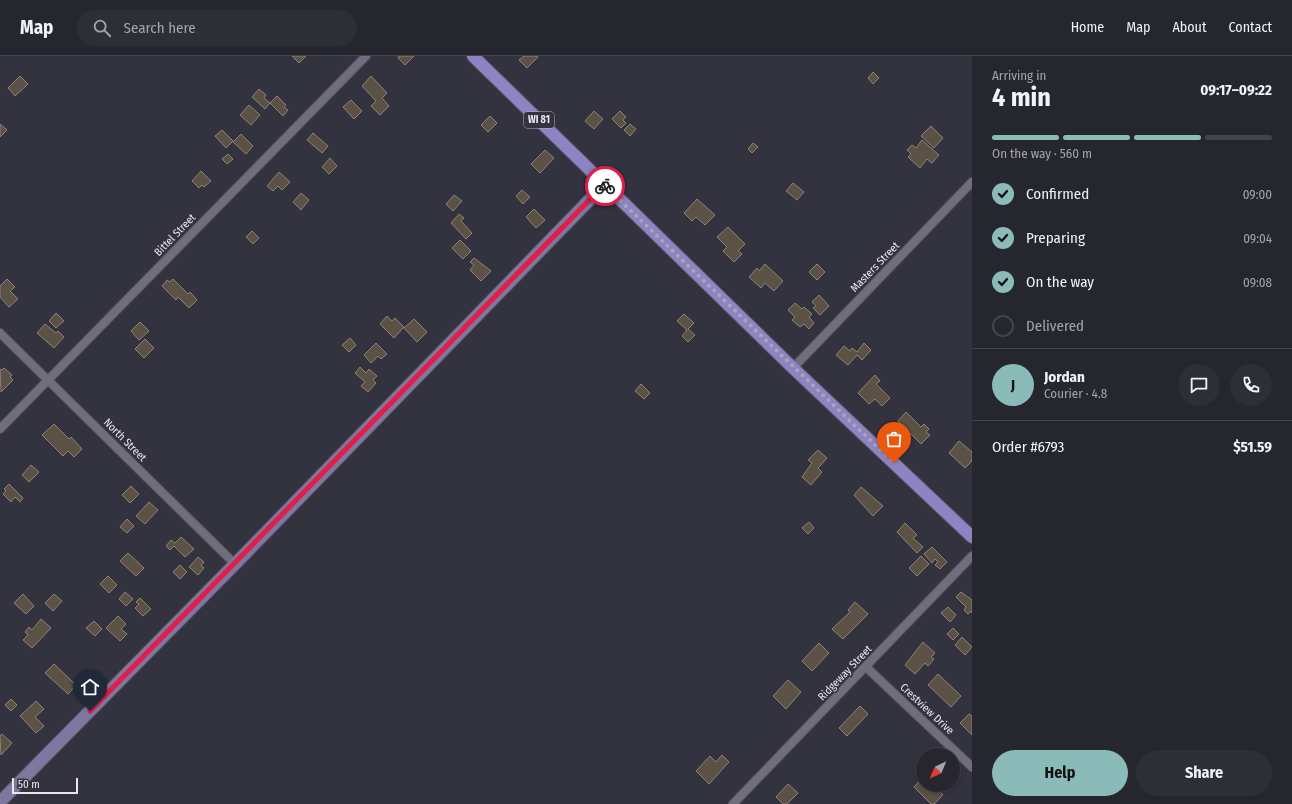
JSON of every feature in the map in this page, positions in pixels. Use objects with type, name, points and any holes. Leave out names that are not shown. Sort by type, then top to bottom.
[{"type":"main road","name":"WI 81","points":[[473,56],[604,185],[972,537]]},
{"type":"street","name":"Bittel Street","points":[[0,429],[366,56]]},
{"type":"street","name":"Masters Street","points":[[794,368],[972,182]]},
{"type":"street","points":[[0,802],[235,564],[604,185]]},
{"type":"street","name":"North Street","points":[[0,333],[235,564]]},
{"type":"street","name":"Ridgeway Street","points":[[737,803],[972,556]]},
{"type":"street","name":"Crestview Drive","points":[[866,667],[972,767]]},
{"type":"building","points":[[292,56],[306,56],[299,63]]},
{"type":"building","points":[[399,56],[414,56],[405,65],[398,58]]},
{"type":"building","points":[[524,56],[538,57],[527,68],[519,60]]},
{"type":"building","points":[[873,72],[879,78],[873,84],[868,78]]},
{"type":"building","points":[[20,76],[28,84],[15,96],[8,88]]},
{"type":"building","points":[[371,76],[387,93],[382,98],[389,106],[380,115],[371,106],[376,101],[362,86]]},
{"type":"building","points":[[259,89],[266,95],[264,98],[270,103],[265,109],[252,97]]},
{"type":"building","points":[[277,96],[286,105],[284,107],[288,110],[283,116],[270,103]]},
{"type":"building","points":[[351,100],[362,111],[354,119],[343,107]]},
{"type":"building","points":[[249,105],[260,115],[251,125],[240,115]]},
{"type":"building","points":[[594,111],[603,119],[594,129],[585,121]]},
{"type":"building","points":[[620,111],[626,117],[623,120],[626,123],[621,128],[612,119]]},
{"type":"building","points":[[490,116],[497,123],[488,132],[481,125]]},
{"type":"building","points":[[0,124],[7,130],[0,137]]},
{"type":"building","points":[[630,124],[636,129],[630,136],[624,130]]},
{"type":"building","points":[[931,126],[943,138],[934,148],[921,136]]},
{"type":"building","points":[[222,130],[233,141],[226,148],[215,136]]},
{"type":"building","points":[[313,133],[328,146],[322,153],[307,140]]},
{"type":"building","points":[[241,134],[253,146],[246,154],[233,142]]},
{"type":"building","points":[[922,140],[939,155],[932,163],[927,159],[920,168],[908,157],[911,154],[907,150],[912,145],[916,148]]},
{"type":"building","points":[[753,143],[758,147],[752,153],[748,149]]},
{"type":"building","points":[[545,150],[554,158],[540,173],[531,164]]},
{"type":"building","points":[[228,154],[233,159],[227,164],[222,159]]},
{"type":"building","points":[[330,158],[337,166],[329,174],[322,167]]},
{"type":"building","points":[[201,171],[211,181],[204,187],[202,185],[199,188],[192,181]]},
{"type":"building","points":[[279,172],[290,182],[282,190],[278,186],[273,191],[267,186]]},
{"type":"building","points":[[793,183],[804,192],[797,200],[786,191]]},
{"type":"building","points":[[522,190],[530,197],[523,204],[516,196]]},
{"type":"building","points":[[301,193],[309,200],[301,210],[293,202]]},
{"type":"building","points":[[454,195],[462,201],[453,211],[446,204]]},
{"type":"building","points":[[697,199],[715,215],[705,225],[696,217],[692,221],[684,213]]},
{"type":"building","points":[[534,209],[545,220],[536,228],[526,217]]},
{"type":"building","points":[[459,214],[464,218],[461,221],[472,233],[466,239],[451,223]]},
{"type":"building","points":[[728,227],[745,244],[738,251],[742,254],[734,262],[723,251],[727,247],[717,237]]},
{"type":"building","points":[[252,231],[259,238],[253,244],[246,237]]},
{"type":"building","points":[[460,240],[471,251],[463,259],[452,248]]},
{"type":"building","points":[[474,258],[491,271],[481,281],[470,270],[474,265],[470,262]]},
{"type":"building","points":[[765,264],[783,281],[774,291],[765,283],[761,288],[749,277],[757,268],[759,271]]},
{"type":"building","points":[[817,264],[825,272],[817,280],[809,272]]},
{"type":"building","points":[[7,279],[15,287],[10,291],[18,299],[9,307],[0,297],[0,286]]},
{"type":"building","points":[[173,279],[188,294],[190,292],[197,300],[189,308],[178,297],[176,300],[162,286],[167,280],[170,282]]},
{"type":"building","points":[[819,295],[829,306],[820,315],[813,308],[816,306],[812,302]]},
{"type":"building","points":[[795,303],[802,309],[804,307],[812,314],[809,317],[814,323],[809,329],[804,324],[800,327],[792,320],[795,317],[788,310]]},
{"type":"building","points":[[56,313],[64,321],[56,328],[49,321]]},
{"type":"building","points":[[684,314],[694,323],[688,329],[695,335],[688,342],[682,336],[687,330],[677,321]]},
{"type":"building","points":[[387,316],[392,321],[395,318],[404,327],[394,338],[380,324]]},
{"type":"building","points":[[414,319],[427,332],[417,342],[404,328]]},
{"type":"building","points":[[140,322],[149,331],[139,340],[131,331]]},
{"type":"building","points":[[45,324],[56,333],[58,331],[64,337],[54,348],[37,333]]},
{"type":"building","points":[[350,338],[356,345],[349,352],[342,345]]},
{"type":"building","points":[[145,339],[154,348],[144,358],[135,349]]},
{"type":"building","points":[[376,343],[387,354],[381,359],[378,356],[371,363],[364,355]]},
{"type":"building","points":[[864,343],[871,350],[862,360],[857,355],[848,365],[836,355],[844,346],[850,351],[852,348],[857,352]]},
{"type":"building","points":[[360,367],[366,373],[369,369],[377,376],[373,380],[376,383],[368,392],[361,386],[365,382],[355,373]]},
{"type":"building","points":[[4,368],[12,375],[10,377],[13,380],[1,392],[0,369],[2,370]]},
{"type":"building","points":[[875,375],[880,381],[876,384],[890,398],[882,406],[875,399],[869,404],[858,393]]},
{"type":"building","points":[[641,384],[650,393],[644,399],[635,391]]},
{"type":"building","points":[[906,412],[921,427],[924,424],[929,429],[926,432],[930,435],[921,444],[898,421]]},
{"type":"building","points":[[54,424],[69,439],[71,437],[82,449],[74,457],[68,451],[63,456],[42,435]]},
{"type":"building","points":[[959,441],[972,452],[972,461],[965,468],[949,453]]},
{"type":"building","points":[[818,450],[827,458],[818,468],[822,472],[811,485],[802,477],[812,463],[808,460]]},
{"type":"building","points":[[31,465],[39,472],[29,482],[22,475]]},
{"type":"building","points":[[9,484],[23,498],[20,502],[15,497],[11,502],[3,494],[6,491],[4,489]]},
{"type":"building","points":[[131,486],[139,494],[130,503],[122,495]]},
{"type":"building","points":[[861,487],[883,506],[873,516],[854,495]]},
{"type":"building","points":[[149,502],[158,510],[145,524],[136,516]]},
{"type":"building","points":[[127,519],[134,526],[127,533],[120,527]]},
{"type":"building","points":[[809,522],[814,528],[808,534],[802,528]]},
{"type":"building","points":[[905,523],[917,535],[913,538],[923,547],[917,553],[897,532]]},
{"type":"building","points":[[181,537],[194,549],[185,557],[174,546],[170,550],[166,546],[171,540],[175,543]]},
{"type":"building","points":[[932,547],[947,562],[940,569],[935,565],[938,562],[935,559],[932,563],[924,554]]},
{"type":"building","points":[[128,553],[144,568],[136,576],[120,561]]},
{"type":"building","points":[[921,556],[929,564],[917,576],[909,568]]},
{"type":"building","points":[[198,557],[204,562],[201,566],[204,568],[198,575],[189,567]]},
{"type":"building","points":[[180,565],[187,572],[180,579],[173,572]]},
{"type":"building","points":[[108,576],[117,585],[109,593],[100,584]]},
{"type":"building","points":[[125,592],[133,599],[126,606],[119,599]]},
{"type":"building","points":[[961,592],[972,600],[972,613],[971,611],[968,614],[964,610],[966,607],[956,597]]},
{"type":"building","points":[[23,594],[34,606],[26,614],[14,603]]},
{"type":"building","points":[[54,594],[62,601],[53,611],[45,603]]},
{"type":"building","points":[[140,598],[151,609],[143,616],[135,608],[139,604],[136,602]]},
{"type":"building","points":[[855,602],[868,614],[843,639],[832,629],[850,612],[848,610]]},
{"type":"building","points":[[948,607],[956,615],[950,622],[941,613]]},
{"type":"building","points":[[118,616],[126,624],[121,629],[127,634],[120,641],[106,628]]},
{"type":"building","points":[[41,619],[51,628],[32,648],[23,640],[28,635],[25,632],[29,627],[32,630]]},
{"type":"building","points":[[94,621],[102,629],[95,636],[86,628]]},
{"type":"building","points":[[953,628],[959,634],[953,640],[947,634]]},
{"type":"building","points":[[962,637],[972,647],[965,655],[955,645]]},
{"type":"building","points":[[923,642],[935,653],[931,657],[934,659],[928,666],[925,663],[915,674],[905,665]]},
{"type":"building","points":[[819,643],[829,653],[812,671],[802,661]]},
{"type":"building","points":[[54,664],[76,685],[68,694],[45,673]]},
{"type":"building","points":[[938,674],[961,696],[951,707],[928,685]]},
{"type":"building","points":[[788,680],[801,692],[786,709],[773,696]]},
{"type":"building","points":[[11,699],[17,705],[11,711],[5,705]]},
{"type":"building","points":[[36,701],[44,709],[35,717],[44,726],[36,733],[20,716]]},
{"type":"building","points":[[860,706],[868,714],[847,736],[839,728]]},
{"type":"building","points":[[969,714],[972,716],[972,735],[960,723]]},
{"type":"building","points":[[2,734],[12,743],[1,755],[0,736]]},
{"type":"building","points":[[722,755],[729,762],[709,784],[696,771],[710,756],[716,762]]},
{"type":"building","points":[[788,784],[798,793],[787,804],[783,804],[776,797]]},
{"type":"building","points":[[919,792],[940,792],[943,795],[934,804],[931,804]]},
{"type":"way so far","points":[[605,186],[894,463]]},
{"type":"route","points":[[90,711],[604,185],[605,186]]}]
